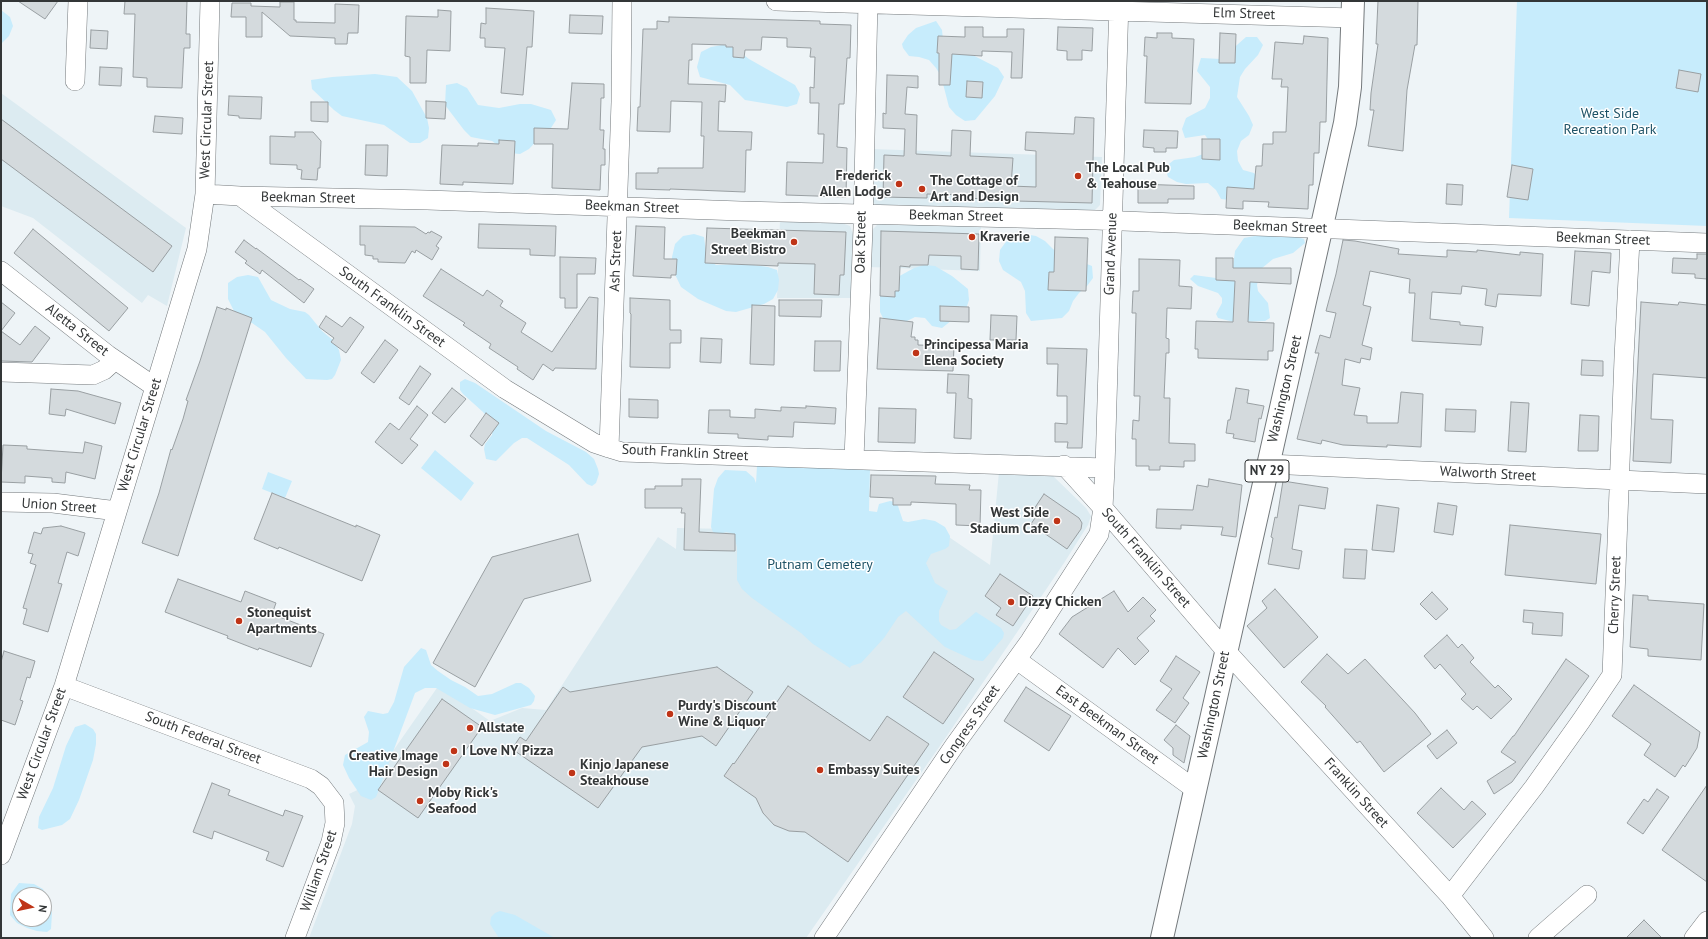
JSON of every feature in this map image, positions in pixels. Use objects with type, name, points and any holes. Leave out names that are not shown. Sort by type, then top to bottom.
[{"type":"highway","name":"Washington Street","points":[[1162,938],[1348,105],[1353,9]]},
{"type":"street","points":[[75,81],[78,1]]},
{"type":"street","name":"West Circular Street","points":[[1,855],[64,686],[197,249],[204,194],[210,1]]},
{"type":"street","name":"Ash Street","points":[[609,448],[621,102],[622,1]]},
{"type":"street","name":"Elm Street","points":[[776,1],[1353,9]]},
{"type":"street","name":"Oak Street","points":[[854,459],[868,3]]},
{"type":"street","name":"Grand Avenue","points":[[1103,508],[1119,6]]},
{"type":"street","name":"Beekman Street","points":[[204,194],[1112,221],[1707,243]]},
{"type":"street","name":"South Franklin Street","points":[[240,196],[505,389],[594,443],[609,448],[622,452],[1064,465],[1105,468]]},
{"type":"street","name":"Cherry Street","points":[[1450,896],[1534,787],[1612,675],[1630,240]]},
{"type":"street","name":"Aletta Street","points":[[1,271],[115,360],[155,388]]},
{"type":"street","points":[[1,372],[93,375],[104,370],[115,360]]},
{"type":"street","name":"Walworth Street","points":[[1268,464],[1707,484]]},
{"type":"street","name":"South Franklin Street","points":[[1064,465],[1226,651]]},
{"type":"street","name":"Union Street","points":[[1,502],[53,503],[117,511]]},
{"type":"street","name":"Congress Street","points":[[824,938],[954,746],[1017,660],[1099,534],[1103,508]]},
{"type":"street","name":"Franklin Street","points":[[1226,651],[1450,896],[1484,938]]},
{"type":"street","name":"East Beekman Street","points":[[1017,660],[1196,790]]},
{"type":"street","name":"South Federal Street","points":[[64,686],[311,780],[322,786],[334,803]]},
{"type":"street","name":"William Street","points":[[296,938],[331,842],[335,823],[334,803]]},
{"type":"street","points":[[1538,938],[1587,895]]},
{"type":"street","points":[[1694,938],[1707,921]]},
{"type":"shaded area","points":[[1,93],[186,228],[167,306],[148,295],[142,303],[33,218],[1,206]]},
{"type":"shaded area","points":[[872,149],[1102,157],[1100,205],[1094,211],[877,206],[871,200]]},
{"type":"shaded area","points":[[780,220],[842,223],[850,226],[853,234],[851,298],[777,298]]},
{"type":"shaded area","points":[[877,225],[981,226],[980,271],[869,267],[871,231]]},
{"type":"shaded area","points":[[999,472],[1052,475],[1086,508],[1091,516],[1088,525],[1064,563],[944,740],[806,938],[309,938],[352,824],[355,806],[349,794],[370,784],[439,685],[490,721],[522,708],[546,710],[658,537],[676,549],[677,528],[943,533],[990,565]]},
{"type":"green space","name":"West Side Recreation Park","points":[[1517,1],[1707,1],[1707,226],[1509,218]]},
{"type":"green space","points":[[1,10],[10,17],[13,26],[9,36],[1,44]]},
{"type":"green space","points":[[936,21],[942,30],[943,40],[998,68],[1004,77],[995,96],[975,120],[965,121],[956,115],[949,107],[941,76],[929,60],[909,56],[903,48],[902,44],[908,35],[916,28]]},
{"type":"green space","points":[[1246,37],[1257,37],[1263,45],[1258,55],[1240,77],[1237,97],[1253,125],[1249,135],[1241,141],[1237,151],[1238,161],[1243,170],[1254,173],[1260,181],[1258,191],[1230,200],[1221,199],[1216,190],[1208,183],[1186,184],[1177,182],[1168,177],[1165,167],[1174,160],[1195,157],[1206,153],[1211,144],[1205,135],[1185,138],[1182,129],[1186,118],[1205,108],[1210,98],[1210,87],[1197,71],[1201,58],[1221,59]]},
{"type":"green space","points":[[722,45],[732,46],[749,59],[795,85],[800,94],[797,104],[787,107],[745,100],[730,85],[700,77],[697,67],[701,52],[711,47]]},
{"type":"green space","points":[[375,74],[397,77],[412,91],[427,118],[429,128],[428,138],[420,143],[410,143],[384,125],[342,116],[312,89],[311,80]]},
{"type":"green space","points":[[457,83],[467,88],[478,105],[499,108],[520,104],[531,104],[551,110],[556,120],[551,128],[529,149],[520,154],[509,153],[492,141],[471,137],[445,105],[446,85]]},
{"type":"green space","points":[[1271,233],[1281,233],[1304,239],[1305,243],[1293,253],[1273,259],[1261,269],[1257,285],[1258,291],[1268,303],[1270,318],[1265,321],[1234,322],[1218,318],[1216,314],[1222,303],[1222,298],[1218,293],[1198,286],[1190,279],[1194,275],[1216,278],[1226,275],[1233,267],[1235,251],[1244,238]]},
{"type":"green space","points":[[694,234],[704,237],[707,259],[716,265],[747,264],[777,270],[779,280],[778,290],[773,299],[764,304],[736,312],[726,311],[698,299],[681,287],[672,268],[672,257],[675,244],[683,236]]},
{"type":"green space","points":[[1024,234],[1036,236],[1045,241],[1061,254],[1092,266],[1093,278],[1079,293],[1073,301],[1069,311],[1062,318],[1031,321],[1026,313],[1025,291],[1021,282],[1003,270],[999,261],[1000,250],[1013,236]]},
{"type":"green space","points":[[924,265],[935,266],[952,276],[968,289],[969,300],[966,309],[942,328],[932,326],[925,318],[915,317],[905,322],[885,322],[880,312],[880,292],[889,286],[896,278],[914,268]]},
{"type":"green space","points":[[248,275],[258,277],[271,300],[290,309],[305,312],[322,331],[334,341],[339,350],[341,360],[332,379],[306,379],[286,358],[265,332],[252,323],[242,320],[235,313],[228,299],[228,283],[237,277]]},
{"type":"green space","points":[[465,379],[475,383],[546,431],[586,452],[594,459],[598,469],[599,474],[596,483],[592,486],[587,484],[569,465],[527,438],[522,438],[514,443],[496,461],[486,459],[484,449],[485,444],[492,435],[493,424],[460,390],[460,382]]},
{"type":"green space","points":[[435,450],[474,483],[461,501],[421,468]]},
{"type":"green space","name":"Putnam Cemetery","points":[[757,466],[870,469],[869,511],[877,512],[879,504],[890,501],[895,502],[898,506],[903,521],[908,522],[924,519],[935,521],[945,527],[950,536],[949,546],[931,554],[926,563],[935,583],[948,591],[939,611],[939,621],[941,625],[950,630],[956,629],[976,612],[1001,628],[1004,633],[1003,638],[983,661],[973,660],[945,647],[906,611],[898,617],[884,638],[861,663],[851,666],[850,668],[813,644],[801,633],[752,598],[742,589],[737,580],[737,547],[734,536],[731,533],[726,532],[717,535],[713,532],[711,527],[714,489],[718,478],[725,470],[746,471],[754,478],[756,483]]},
{"type":"green space","points":[[268,472],[292,481],[285,498],[262,489]]},
{"type":"green space","points":[[421,648],[426,650],[431,665],[438,671],[478,696],[492,694],[516,683],[521,683],[529,688],[535,696],[534,701],[531,705],[495,715],[470,708],[436,688],[425,688],[415,693],[376,797],[371,800],[361,796],[349,778],[343,765],[345,755],[368,742],[369,732],[364,717],[368,711],[383,714],[388,713],[394,702],[404,667]]},
{"type":"green space","points":[[85,724],[93,729],[96,734],[96,744],[93,760],[79,800],[70,819],[62,825],[42,830],[38,828],[39,817],[53,788],[66,746],[75,727]]},
{"type":"green space","points":[[19,883],[34,884],[39,887],[16,887]]},
{"type":"green space","points":[[12,893],[12,917],[10,915],[11,894]]},
{"type":"green space","points":[[500,911],[515,915],[555,938],[499,938],[490,924],[491,917]]},
{"type":"green space","points":[[25,927],[51,927],[47,932]]},
{"type":"building","points":[[18,1],[58,1],[45,19]]},
{"type":"building","points":[[125,1],[187,1],[186,34],[190,34],[190,48],[184,48],[182,88],[147,87],[147,78],[133,77],[135,14],[124,14]]},
{"type":"building","points":[[1378,1],[1418,1],[1417,45],[1415,45],[1407,90],[1403,151],[1368,146],[1374,110],[1370,110],[1378,44],[1376,44]]},
{"type":"building","points":[[280,2],[294,2],[294,20],[296,20],[296,22],[335,23],[335,4],[359,5],[358,33],[348,33],[347,44],[335,44],[335,38],[290,36],[262,12],[262,37],[246,37],[246,17],[231,17],[232,3],[251,3],[251,6],[280,7]]},
{"type":"building","points":[[486,8],[534,11],[532,47],[527,47],[523,95],[501,93],[505,48],[485,47],[485,38],[480,38],[481,23],[486,24]]},
{"type":"building","points":[[438,10],[451,11],[450,51],[427,50],[426,83],[410,83],[410,57],[405,56],[406,16],[438,17]]},
{"type":"building","points":[[570,15],[603,16],[602,34],[569,33]]},
{"type":"building","points":[[669,17],[820,21],[820,24],[851,25],[850,58],[847,58],[844,104],[839,104],[837,147],[847,148],[846,197],[786,195],[787,162],[823,163],[824,134],[818,134],[819,103],[810,103],[810,87],[814,88],[815,57],[810,57],[811,48],[787,47],[787,38],[762,37],[761,50],[745,50],[744,58],[733,57],[733,47],[726,47],[726,45],[692,44],[692,60],[689,60],[688,84],[726,85],[725,102],[719,101],[718,131],[752,132],[751,150],[746,150],[745,192],[636,189],[636,173],[658,173],[658,168],[703,168],[704,136],[701,136],[702,102],[671,101],[670,132],[637,131],[638,107],[640,107],[643,29],[657,29],[657,21],[669,22]]},
{"type":"building","points":[[965,27],[983,27],[983,37],[1007,37],[1007,29],[1024,29],[1022,78],[1011,78],[1012,52],[982,51],[982,56],[952,54],[950,85],[939,85],[939,53],[937,53],[938,36],[965,37]]},
{"type":"building","points":[[1058,27],[1093,28],[1092,51],[1082,50],[1082,60],[1067,60],[1067,51],[1057,50]]},
{"type":"building","points":[[91,30],[108,31],[107,49],[90,48]]},
{"type":"building","points":[[1157,33],[1172,33],[1172,38],[1194,39],[1191,104],[1145,103],[1147,56],[1144,56],[1145,37],[1157,38]]},
{"type":"building","points":[[1220,33],[1236,34],[1235,63],[1219,63]]},
{"type":"building","points":[[1304,36],[1328,38],[1326,122],[1320,122],[1319,153],[1314,153],[1313,185],[1309,185],[1308,209],[1268,207],[1269,202],[1243,201],[1243,209],[1226,208],[1227,187],[1254,189],[1256,166],[1262,166],[1263,144],[1273,144],[1273,132],[1286,132],[1288,87],[1281,87],[1282,79],[1272,79],[1275,42],[1303,44]]},
{"type":"building","points":[[100,67],[122,68],[121,86],[99,85]]},
{"type":"building","points":[[1679,70],[1701,74],[1698,92],[1676,88]]},
{"type":"building","points":[[887,75],[918,76],[918,88],[907,87],[905,114],[917,115],[916,154],[951,156],[952,130],[971,131],[970,156],[1013,158],[1011,186],[1036,187],[1036,151],[1025,150],[1026,132],[1074,134],[1075,117],[1094,118],[1092,203],[967,198],[967,195],[927,194],[927,198],[883,197],[884,155],[904,156],[905,129],[883,128],[883,113],[886,114]]},
{"type":"building","points":[[967,81],[983,82],[982,98],[966,97]]},
{"type":"building","points":[[572,83],[604,84],[604,98],[601,98],[600,130],[604,130],[603,149],[605,149],[605,165],[601,165],[600,190],[552,188],[553,144],[534,144],[534,128],[568,129]]},
{"type":"building","points":[[229,96],[262,97],[261,119],[239,118],[239,116],[228,115]]},
{"type":"building","points":[[426,101],[446,102],[445,119],[426,118]]},
{"type":"building","points":[[311,102],[328,102],[328,122],[311,121]]},
{"type":"building","points":[[155,116],[183,118],[182,134],[153,132]]},
{"type":"building","points":[[1,119],[172,246],[153,272],[1,159]]},
{"type":"building","points":[[1144,130],[1178,131],[1177,148],[1166,148],[1166,152],[1154,152],[1154,148],[1143,147]]},
{"type":"building","points":[[295,132],[313,132],[321,141],[320,168],[318,168],[317,180],[301,179],[302,170],[297,169],[297,165],[270,164],[270,136],[295,137]]},
{"type":"building","points":[[1202,139],[1220,139],[1220,160],[1202,159]]},
{"type":"building","points":[[499,140],[515,141],[513,184],[463,182],[463,185],[440,184],[442,145],[478,146],[478,143],[499,144]]},
{"type":"building","points":[[366,145],[388,145],[387,176],[365,175]]},
{"type":"building","points":[[1512,165],[1533,169],[1528,200],[1507,197]]},
{"type":"building","points":[[1138,184],[1194,186],[1194,199],[1168,199],[1168,203],[1138,203]]},
{"type":"building","points":[[1447,184],[1463,185],[1462,205],[1446,204]]},
{"type":"building","points":[[479,224],[556,226],[555,256],[530,255],[530,249],[478,248]]},
{"type":"building","points":[[360,226],[415,227],[426,234],[428,232],[430,233],[431,231],[442,237],[436,246],[439,248],[432,260],[416,250],[415,253],[412,251],[405,263],[378,262],[378,259],[373,259],[373,256],[365,255],[365,245],[360,245]]},
{"type":"building","points":[[636,226],[665,227],[664,259],[677,259],[676,275],[671,275],[671,278],[633,276]]},
{"type":"building","points":[[707,228],[846,232],[844,275],[840,275],[839,295],[814,294],[815,264],[778,263],[778,266],[705,263]]},
{"type":"building","points":[[33,229],[128,308],[109,331],[14,253]]},
{"type":"building","points":[[881,231],[979,234],[978,270],[961,269],[961,256],[929,255],[928,265],[910,265],[910,267],[900,266],[899,291],[895,291],[895,297],[880,296]]},
{"type":"building","points":[[1055,237],[1088,238],[1086,291],[1048,290],[1049,272],[1054,272]]},
{"type":"building","points":[[244,240],[299,280],[300,279],[314,289],[304,303],[262,270],[260,274],[245,263],[247,261],[235,252]]},
{"type":"building","points":[[1343,240],[1399,249],[1398,254],[1447,257],[1447,250],[1477,252],[1477,250],[1520,255],[1520,252],[1543,254],[1541,296],[1498,294],[1496,307],[1485,305],[1487,289],[1462,286],[1461,294],[1432,292],[1430,319],[1460,322],[1460,325],[1483,327],[1481,345],[1412,341],[1415,293],[1409,293],[1410,279],[1370,271],[1363,305],[1371,307],[1362,345],[1372,348],[1370,360],[1361,358],[1360,363],[1345,359],[1342,385],[1360,388],[1354,415],[1367,416],[1367,423],[1398,423],[1401,392],[1423,394],[1421,447],[1343,445],[1322,440],[1321,444],[1297,439],[1319,353],[1315,353],[1320,335],[1330,338],[1336,313],[1326,311]]},
{"type":"building","points":[[1575,251],[1611,253],[1610,273],[1592,271],[1589,306],[1571,304]]},
{"type":"building","points":[[1697,254],[1707,254],[1707,279],[1695,278],[1695,274],[1672,273],[1673,258],[1697,259]]},
{"type":"building","points":[[560,257],[596,258],[595,274],[577,274],[577,308],[565,308],[565,298],[560,298]]},
{"type":"building","points":[[1216,258],[1233,258],[1233,268],[1291,268],[1291,284],[1250,282],[1248,322],[1274,323],[1273,351],[1268,351],[1268,360],[1198,358],[1198,349],[1195,349],[1196,321],[1233,322],[1235,281],[1216,280]]},
{"type":"building","points":[[1139,259],[1180,260],[1179,286],[1192,287],[1191,309],[1167,308],[1166,338],[1169,339],[1169,353],[1166,353],[1164,398],[1170,398],[1169,443],[1195,444],[1195,461],[1184,461],[1184,467],[1160,466],[1160,470],[1149,470],[1149,466],[1136,466],[1136,439],[1132,439],[1133,420],[1139,421],[1140,396],[1134,396],[1136,313],[1132,313],[1133,291],[1139,291]]},
{"type":"building","points":[[441,269],[483,296],[487,290],[503,301],[500,306],[526,323],[521,332],[552,352],[589,297],[598,298],[596,369],[555,368],[553,371],[543,364],[533,380],[517,369],[518,367],[489,348],[491,344],[463,325],[465,323],[423,296]]},
{"type":"building","points":[[630,298],[670,300],[670,330],[681,330],[681,343],[670,343],[670,368],[630,367]]},
{"type":"building","points":[[779,300],[822,300],[821,317],[779,316]]},
{"type":"building","points":[[1,302],[15,313],[1,331]]},
{"type":"building","points":[[1641,302],[1678,305],[1679,302],[1707,305],[1707,378],[1653,374],[1651,419],[1673,420],[1671,463],[1633,461]]},
{"type":"building","points":[[752,305],[775,306],[774,365],[750,364]]},
{"type":"building","points":[[940,306],[969,307],[969,322],[940,321]]},
{"type":"building","points":[[217,307],[226,310],[226,308],[252,318],[178,556],[142,543],[159,493],[171,449],[172,450],[183,419],[188,401],[186,400]]},
{"type":"building","points":[[991,315],[1017,316],[1016,340],[990,340]]},
{"type":"building","points":[[326,316],[342,327],[350,317],[364,327],[346,353],[331,342],[334,338],[319,327]]},
{"type":"building","name":"Principessa Maria Elena Society","points":[[880,318],[913,322],[911,337],[915,337],[915,340],[918,340],[918,345],[954,346],[953,371],[877,369]]},
{"type":"building","points":[[35,326],[50,338],[32,362],[1,361],[1,331],[20,345]]},
{"type":"building","points":[[701,338],[722,339],[721,363],[700,362]]},
{"type":"building","points":[[385,340],[398,350],[374,383],[361,373]]},
{"type":"building","points":[[815,341],[841,341],[840,371],[814,371]]},
{"type":"building","points":[[1047,348],[1087,349],[1082,448],[1067,448],[1068,442],[1055,442],[1055,423],[1067,424],[1067,396],[1057,396],[1058,364],[1047,364]]},
{"type":"building","points":[[1582,360],[1603,361],[1603,376],[1581,375]]},
{"type":"building","points":[[420,366],[431,374],[409,405],[399,398]]},
{"type":"building","points":[[948,374],[969,375],[968,398],[972,399],[971,439],[954,438],[956,393],[947,393]]},
{"type":"building","points":[[452,388],[466,399],[445,423],[432,413]]},
{"type":"building","points":[[1236,388],[1249,390],[1247,403],[1264,406],[1261,419],[1259,418],[1255,442],[1233,438],[1234,434],[1226,433]]},
{"type":"building","points":[[51,389],[78,391],[121,403],[115,424],[66,409],[65,416],[49,414]]},
{"type":"building","points":[[629,399],[658,400],[658,418],[629,417]]},
{"type":"building","points":[[1511,402],[1529,403],[1526,452],[1508,451]]},
{"type":"building","points":[[417,406],[428,415],[410,439],[418,445],[402,464],[375,442],[390,423],[399,430]]},
{"type":"building","points":[[806,406],[836,408],[835,424],[794,422],[793,437],[768,436],[768,440],[738,438],[738,434],[708,433],[709,410],[730,410],[730,417],[755,418],[755,409],[781,411],[781,407],[806,408]]},
{"type":"building","points":[[879,408],[916,409],[915,443],[878,442]]},
{"type":"building","points":[[1446,409],[1476,410],[1475,432],[1445,431]]},
{"type":"building","points":[[486,413],[499,423],[482,446],[470,436]]},
{"type":"building","points":[[1580,415],[1599,416],[1598,451],[1578,451]]},
{"type":"building","points":[[85,442],[102,446],[95,479],[66,472],[65,483],[52,482],[52,478],[25,476],[25,483],[1,482],[3,445],[27,446],[27,449],[83,453]]},
{"type":"building","points":[[871,475],[936,476],[935,484],[970,485],[969,490],[981,490],[980,526],[956,525],[956,504],[911,502],[911,505],[893,505],[893,498],[870,497]]},
{"type":"building","points":[[682,479],[701,479],[699,532],[735,534],[735,551],[684,550],[685,513],[681,513],[682,508],[645,508],[645,489],[655,489],[655,486],[682,486]]},
{"type":"building","points":[[1209,479],[1242,485],[1236,537],[1221,535],[1223,527],[1181,525],[1181,529],[1156,528],[1157,509],[1193,510],[1197,485],[1208,487]]},
{"type":"building","points":[[1283,481],[1328,488],[1325,509],[1299,505],[1292,549],[1302,551],[1299,569],[1268,564],[1273,538],[1271,537],[1275,517],[1277,518]]},
{"type":"building","points":[[272,493],[356,527],[356,525],[380,535],[362,581],[279,547],[278,549],[254,539]]},
{"type":"building","name":"West Side Stadium Cafe","points":[[1044,494],[1079,518],[1082,523],[1081,529],[1067,549],[1031,524],[1039,512],[1034,509]]},
{"type":"building","points":[[1438,503],[1457,506],[1453,535],[1434,532]]},
{"type":"building","points":[[1377,505],[1399,508],[1394,552],[1372,550]]},
{"type":"building","points":[[1510,525],[1601,534],[1596,584],[1505,575]]},
{"type":"building","points":[[61,526],[85,533],[78,556],[67,552],[58,583],[62,584],[48,632],[23,624],[27,609],[23,608],[36,565],[30,563],[33,554],[28,553],[34,532],[41,534],[43,528]]},
{"type":"building","points":[[578,534],[591,581],[524,599],[475,687],[433,663],[492,557]]},
{"type":"building","points":[[1345,549],[1367,550],[1365,579],[1343,578]]},
{"type":"building","name":"Dizzy Chicken","points":[[1000,574],[1033,596],[1013,626],[996,615],[1001,608],[985,596]]},
{"type":"building","name":"Stonequist Apartments","points":[[178,579],[241,602],[245,591],[276,603],[272,614],[324,634],[311,667],[259,648],[258,650],[227,638],[228,636],[165,612]]},
{"type":"building","points":[[1275,589],[1318,637],[1284,668],[1247,626],[1267,608],[1262,601]]},
{"type":"building","points":[[1114,591],[1128,612],[1143,597],[1156,610],[1150,616],[1155,621],[1137,638],[1149,651],[1135,665],[1118,648],[1103,668],[1059,634],[1072,617]]},
{"type":"building","points":[[1432,592],[1448,609],[1436,620],[1420,604]]},
{"type":"building","points":[[1633,595],[1648,596],[1648,600],[1704,604],[1701,660],[1648,656],[1648,649],[1630,647]]},
{"type":"building","points":[[1524,610],[1563,613],[1562,636],[1532,634],[1533,623],[1523,622]]},
{"type":"building","points":[[1447,635],[1458,648],[1462,644],[1474,658],[1470,662],[1495,688],[1498,685],[1512,699],[1491,719],[1477,706],[1473,710],[1461,699],[1466,694],[1440,664],[1435,669],[1424,656]]},
{"type":"building","points":[[4,651],[35,661],[30,678],[27,677],[20,700],[23,701],[15,725],[1,720],[1,662]]},
{"type":"building","points":[[934,652],[974,679],[943,724],[903,697]]},
{"type":"building","points":[[1327,654],[1348,674],[1365,659],[1415,713],[1431,734],[1384,772],[1360,741],[1357,743],[1325,707],[1326,706],[1301,682]]},
{"type":"building","points":[[1176,656],[1200,672],[1183,698],[1189,703],[1175,723],[1156,710],[1172,689],[1160,681]]},
{"type":"building","points":[[1566,659],[1589,676],[1512,782],[1494,794],[1487,781],[1516,762],[1501,752],[1514,736]]},
{"type":"building","points":[[717,667],[753,692],[716,746],[702,736],[642,747],[598,808],[512,749],[520,737],[526,741],[563,687],[570,692]]},
{"type":"building","points":[[1634,685],[1700,732],[1697,748],[1685,767],[1683,765],[1675,777],[1644,755],[1651,744],[1612,716]]},
{"type":"building","name":"Embassy Suites","points":[[788,686],[870,741],[887,716],[929,744],[848,862],[805,832],[789,831],[774,825],[763,813],[756,798],[724,776]]},
{"type":"building","points":[[1026,687],[1071,716],[1049,751],[1004,721]]},
{"type":"building","points":[[442,699],[482,727],[418,818],[378,790]]},
{"type":"building","points":[[1176,725],[1190,736],[1184,763],[1173,755],[1173,748],[1164,740]]},
{"type":"building","points":[[1447,730],[1457,743],[1437,759],[1427,746]]},
{"type":"building","points":[[212,783],[230,790],[228,795],[283,816],[285,810],[303,816],[283,867],[266,860],[269,852],[214,831],[212,839],[193,832]]},
{"type":"building","points":[[1707,785],[1707,882],[1662,850]]},
{"type":"building","points":[[1441,788],[1464,810],[1472,801],[1486,814],[1453,848],[1417,813]]},
{"type":"building","points":[[1657,789],[1669,797],[1643,834],[1627,823],[1644,799],[1648,802]]},
{"type":"building","points":[[1644,920],[1662,938],[1626,938]]},
{"type":"place","name":"The Local Pub & Teahouse","points":[[1078,176]]},
{"type":"place","name":"Frederick Allen Lodge","points":[[899,184]]},
{"type":"place","name":"The Cottage of Art and Design","points":[[922,189]]},
{"type":"place","name":"Kraverie","points":[[972,237]]},
{"type":"place","name":"Beekman Street Bistro","points":[[794,242]]},
{"type":"place","name":"Principessa Maria Elena Society","points":[[916,353]]},
{"type":"place","name":"West Side Stadium Cafe","points":[[1057,521]]},
{"type":"place","name":"Dizzy Chicken","points":[[1011,602]]},
{"type":"place","name":"Stonequist Apartments","points":[[239,621]]},
{"type":"place","name":"Purdy's Discount Wine & Liquor","points":[[670,714]]},
{"type":"place","name":"Allstate","points":[[470,728]]},
{"type":"place","name":"I Love NY Pizza","points":[[454,751]]},
{"type":"place","name":"Creative Image Hair Design","points":[[446,764]]},
{"type":"place","name":"Embassy Suites","points":[[820,770]]},
{"type":"place","name":"Kinjo Japanese Steakhouse","points":[[572,773]]},
{"type":"place","name":"Moby Rick's Seafood","points":[[420,801]]}]
